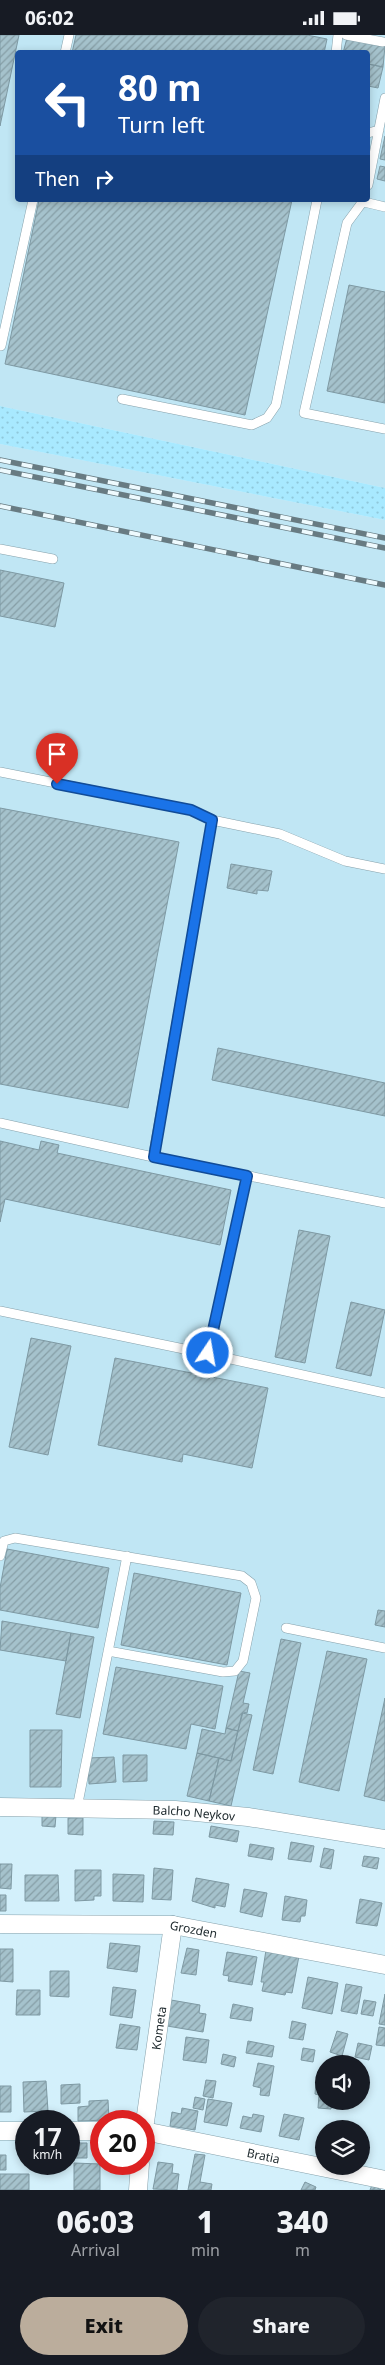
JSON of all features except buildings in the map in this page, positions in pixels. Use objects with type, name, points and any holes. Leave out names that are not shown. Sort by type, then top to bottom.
[{"type":"street","name":"Balcho Neykov","points":[[0,1807],[174,1810],[230,1815],[385,1839]]},
{"type":"street","name":"Grozden","points":[[0,1924],[173,1925],[385,1965]]},
{"type":"street","name":"Kometa","points":[[147,2110],[173,1925]]},
{"type":"street","points":[[0,2131],[15,2131]]},
{"type":"street","name":"Bratia","points":[[155,2132],[385,2180]]},
{"type":"street","points":[[138,2190],[139,2175]]},
{"type":"lane","points":[[66,50],[69,35]]},
{"type":"lane","points":[[336,50],[338,35]]},
{"type":"lane","points":[[346,35],[383,42]]},
{"type":"lane","points":[[370,175],[385,98]]},
{"type":"lane","points":[[370,132],[379,130]]},
{"type":"lane","points":[[1,346],[33,202]]},
{"type":"lane","points":[[122,399],[252,425],[267,418],[276,405],[317,202]]},
{"type":"lane","points":[[363,202],[347,223],[304,413],[385,429]]},
{"type":"lane","points":[[368,202],[385,207]]},
{"type":"lane","points":[[0,549],[52,559]]},
{"type":"lane","points":[[0,772],[191,810],[212,820],[280,835],[345,861],[385,869]]},
{"type":"lane","points":[[154,1157],[212,820]]},
{"type":"lane","points":[[0,1123],[154,1157],[385,1203]]},
{"type":"lane","points":[[208,1353],[247,1176]]},
{"type":"lane","points":[[0,1311],[208,1353],[385,1393]]},
{"type":"lane","points":[[0,1556],[4,1541],[15,1538],[242,1576],[251,1583],[256,1597],[243,1661],[235,1671],[223,1672],[108,1651]]},
{"type":"lane","points":[[77,1809],[127,1556]]},
{"type":"lane","points":[[286,1628],[385,1648]]},
{"type":"shaded area","points":[[0,35],[385,35],[385,488],[0,406]]},
{"type":"shaded area","points":[[0,406],[385,488],[385,520],[0,444]]},
{"type":"shaded area","points":[[0,444],[385,520],[385,1834],[0,1802]]},
{"type":"railway","points":[[0,460],[385,538]]},
{"type":"railway","points":[[0,470],[385,548]]},
{"type":"railway","points":[[0,506],[385,585]]},
{"type":"route","points":[[57,784],[191,810],[212,820],[154,1157],[247,1176],[208,1353]]}]
